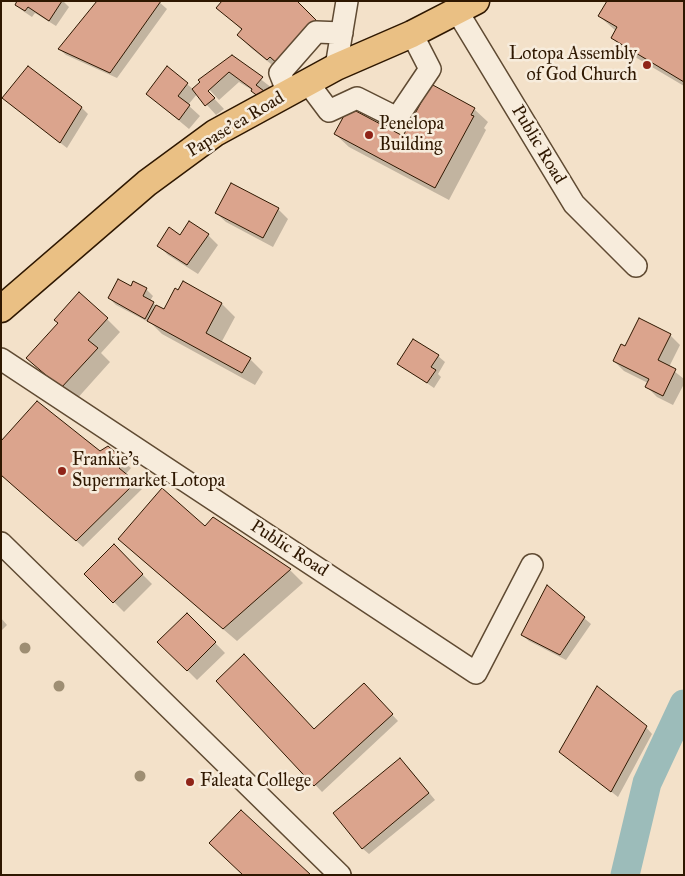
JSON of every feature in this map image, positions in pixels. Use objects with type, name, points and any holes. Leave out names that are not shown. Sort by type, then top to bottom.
[{"type":"main road","name":"Papase'ea Road","points":[[1,309],[147,183],[216,133],[336,68],[412,34],[466,6]]},
{"type":"street","points":[[336,68],[347,1]]},
{"type":"street","name":"Public Road","points":[[466,6],[574,204],[636,266]]},
{"type":"street","points":[[342,32],[316,32],[280,73],[330,111],[357,98],[397,118],[430,69],[412,34]]},
{"type":"street","name":"Public Road","points":[[1,359],[476,673],[532,565]]},
{"type":"street","points":[[1,543],[340,875]]},
{"type":"building","points":[[17,1],[62,1],[49,21],[28,7],[25,11],[15,5]]},
{"type":"building","points":[[97,1],[161,1],[110,73],[58,49]]},
{"type":"building","points":[[222,1],[297,1],[316,20],[279,65],[270,57],[267,60],[237,35],[242,29],[216,8]]},
{"type":"building","points":[[607,1],[684,1],[684,82],[611,38],[617,27],[598,16]]},
{"type":"building","points":[[232,55],[263,77],[256,85],[264,91],[259,97],[251,91],[252,89],[229,72],[208,91],[215,98],[205,106],[192,89],[200,82],[198,80]]},
{"type":"building","points":[[28,66],[82,107],[60,143],[2,98]]},
{"type":"building","points":[[167,66],[188,83],[178,96],[190,105],[179,120],[146,94]]},
{"type":"building","name":"Penelopa Building","points":[[431,84],[475,108],[471,115],[474,116],[435,188],[334,134],[346,112],[349,114],[352,109],[403,136]]},
{"type":"building","points":[[231,183],[279,208],[263,238],[215,213]]},
{"type":"building","points":[[189,221],[209,234],[187,265],[157,246],[169,227],[180,235]]},
{"type":"building","points":[[118,279],[131,286],[133,281],[147,288],[143,296],[154,302],[145,319],[108,298]]},
{"type":"building","points":[[183,281],[222,303],[206,333],[251,358],[242,373],[147,321],[156,305],[164,309],[175,288],[178,290]]},
{"type":"building","points":[[79,292],[108,318],[88,340],[98,348],[61,388],[26,358],[58,323],[54,320]]},
{"type":"building","points":[[639,318],[671,334],[658,360],[676,369],[663,396],[645,387],[649,379],[613,361],[621,344],[625,346]]},
{"type":"building","points":[[413,339],[439,355],[431,367],[436,370],[427,383],[397,364]]},
{"type":"building","name":"Frankie's Supermarket Lotopa","points":[[37,401],[100,451],[108,446],[125,461],[119,468],[136,482],[76,541],[1,475],[1,441]]},
{"type":"building","points":[[162,488],[205,526],[213,517],[291,569],[223,629],[118,539]]},
{"type":"building","points":[[114,544],[143,574],[113,603],[84,574]]},
{"type":"building","points":[[547,585],[585,617],[560,655],[521,635]]},
{"type":"building","points":[[187,613],[216,642],[187,671],[157,642]]},
{"type":"building","points":[[244,654],[314,729],[364,683],[393,714],[314,786],[216,681]]},
{"type":"building","points":[[597,686],[647,726],[611,792],[559,752]]},
{"type":"building","points":[[400,758],[429,793],[362,849],[333,813]]},
{"type":"building","points":[[241,810],[311,875],[243,875],[209,843]]},
{"type":"waterway","points":[[625,875],[647,783],[684,704]]},
{"type":"place","name":"Lotopa Assembly of God Church","points":[[647,65]]},
{"type":"place","name":"Penelopa Building","points":[[369,135]]},
{"type":"place","name":"Frankie's Supermarket Lotopa","points":[[62,471]]},
{"type":"place","name":"Faleata College","points":[[190,782]]}]
